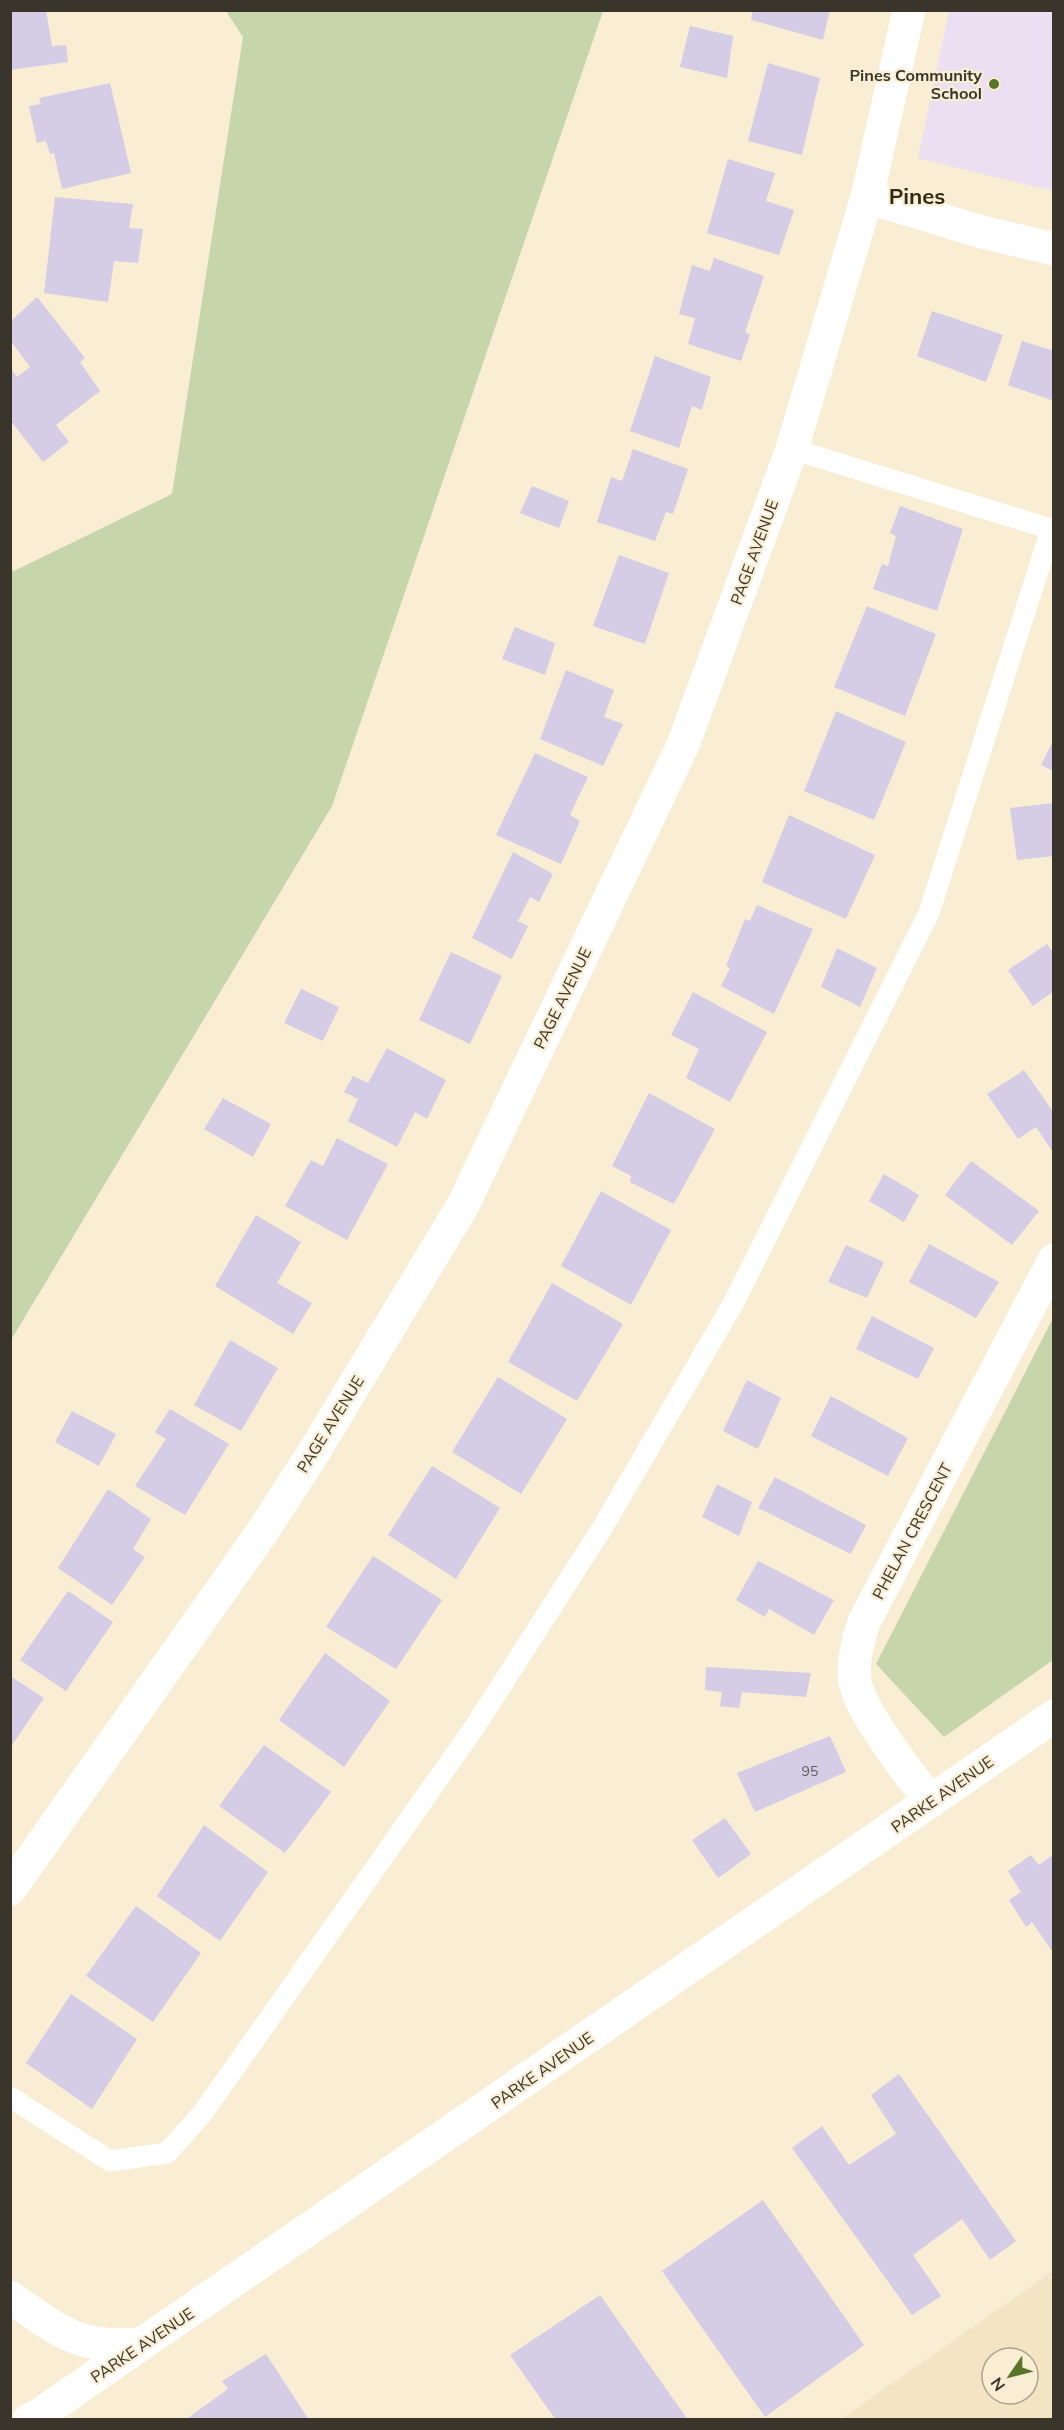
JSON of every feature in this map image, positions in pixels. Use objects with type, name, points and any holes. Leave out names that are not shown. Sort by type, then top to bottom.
[{"type":"street","name":"PAGE AVENUE","points":[[10,1889],[263,1531],[312,1455],[462,1207],[683,746],[792,449],[867,197],[909,10]]},
{"type":"street","points":[[867,197],[982,232],[1053,249]]},
{"type":"street","name":"PHELAN CRESCENT","points":[[930,1802],[861,1703],[855,1681],[858,1640],[864,1622],[1053,1260]]},
{"type":"street","name":"PARKE AVENUE","points":[[28,2420],[36,2417],[1053,1716]]},
{"type":"street","points":[[10,2297],[57,2330],[74,2339],[92,2344],[120,2346],[143,2343]]},
{"type":"lane","points":[[10,2097],[110,2162],[167,2153],[202,2114],[474,1728],[601,1530],[733,1304],[929,913],[1052,530],[792,449]]},
{"type":"shaded area","name":"Pines Community School","points":[[949,11],[1053,11],[1053,191],[918,158]]},
{"type":"shaded area","points":[[1053,2271],[1053,2419],[841,2419]]},
{"type":"green space","points":[[226,11],[603,11],[332,806],[11,1340],[11,570],[14,571],[172,494],[243,37]]},
{"type":"green space","points":[[1053,1318],[1053,1660],[944,1737],[876,1664]]},
{"type":"building","points":[[10,10],[46,10],[52,46],[66,45],[68,62],[10,70]]},
{"type":"building","points":[[753,10],[830,10],[823,40],[751,20]]},
{"type":"building","points":[[690,26],[733,36],[727,78],[680,67]]},
{"type":"building","points":[[768,63],[820,78],[802,155],[748,141]]},
{"type":"building","points":[[110,83],[131,173],[62,189],[54,153],[50,154],[46,141],[37,143],[29,106],[41,104],[39,98]]},
{"type":"building","points":[[728,159],[775,173],[766,201],[794,210],[779,255],[707,233]]},
{"type":"building","points":[[55,197],[133,204],[129,228],[143,229],[138,263],[114,261],[108,302],[44,293]]},
{"type":"building","points":[[714,258],[764,276],[745,332],[750,335],[741,361],[688,344],[695,318],[679,314],[692,265],[710,271]]},
{"type":"building","points":[[37,297],[85,358],[80,362],[100,391],[56,425],[69,442],[43,462],[10,420],[10,367],[17,377],[30,367],[10,340],[10,322]]},
{"type":"building","points":[[932,311],[1003,335],[986,382],[917,356]]},
{"type":"building","points":[[1022,341],[1054,351],[1054,401],[1008,385]]},
{"type":"building","points":[[655,356],[711,377],[702,410],[692,406],[679,448],[630,431]]},
{"type":"building","points":[[633,449],[688,469],[673,514],[666,512],[655,541],[597,522],[611,477],[622,481]]},
{"type":"building","points":[[532,486],[569,501],[559,528],[520,513]]},
{"type":"building","points":[[900,506],[963,529],[937,611],[873,589],[882,564],[888,566],[896,536],[890,533]]},
{"type":"building","points":[[619,555],[669,573],[645,644],[593,626]]},
{"type":"building","points":[[867,606],[936,634],[905,716],[834,687]]},
{"type":"building","points":[[515,627],[555,643],[545,675],[502,659]]},
{"type":"building","points":[[566,670],[614,690],[604,717],[623,724],[603,766],[540,739]]},
{"type":"building","points":[[836,711],[906,742],[874,820],[804,791]]},
{"type":"building","points":[[1054,739],[1054,771],[1041,765]]},
{"type":"building","points":[[535,753],[588,777],[570,815],[580,821],[561,864],[496,835]]},
{"type":"building","points":[[1054,803],[1054,856],[1017,860],[1010,808]]},
{"type":"building","points":[[789,815],[875,855],[846,919],[762,882]]},
{"type":"building","points":[[513,852],[553,874],[539,902],[530,897],[518,921],[528,926],[512,959],[472,938]]},
{"type":"building","points":[[757,905],[813,929],[774,1014],[721,986],[730,968],[726,966],[745,919],[750,921]]},
{"type":"building","points":[[1047,944],[1054,954],[1054,991],[1033,1006],[1008,970]]},
{"type":"building","points":[[837,948],[877,968],[860,1007],[821,987]]},
{"type":"building","points":[[451,952],[502,976],[470,1044],[419,1020]]},
{"type":"building","points":[[301,989],[339,1007],[323,1041],[284,1023]]},
{"type":"building","points":[[693,992],[767,1032],[730,1102],[686,1078],[699,1049],[671,1035]]},
{"type":"building","points":[[387,1048],[446,1080],[427,1119],[415,1112],[397,1147],[348,1121],[358,1099],[344,1092],[353,1076],[368,1083]]},
{"type":"building","points":[[1024,1070],[1054,1113],[1054,1154],[1036,1127],[1018,1139],[987,1094]]},
{"type":"building","points":[[649,1093],[715,1129],[674,1204],[630,1182],[631,1176],[612,1166]]},
{"type":"building","points":[[223,1098],[271,1124],[253,1157],[204,1129]]},
{"type":"building","points":[[337,1138],[388,1164],[347,1240],[285,1206],[311,1160],[323,1166]]},
{"type":"building","points":[[971,1161],[1039,1211],[1012,1245],[945,1195]]},
{"type":"building","points":[[884,1174],[919,1195],[904,1222],[869,1201]]},
{"type":"building","points":[[601,1191],[671,1230],[631,1305],[561,1266]]},
{"type":"building","points":[[256,1215],[301,1242],[277,1283],[312,1303],[293,1334],[215,1286]]},
{"type":"building","points":[[929,1244],[999,1282],[976,1318],[909,1282]]},
{"type":"building","points":[[846,1245],[884,1262],[867,1298],[828,1282]]},
{"type":"building","points":[[552,1283],[623,1324],[577,1401],[508,1362]]},
{"type":"building","points":[[872,1316],[934,1348],[918,1379],[856,1349]]},
{"type":"building","points":[[230,1340],[278,1368],[241,1431],[194,1405]]},
{"type":"building","points":[[498,1377],[567,1419],[521,1494],[452,1452]]},
{"type":"building","points":[[747,1380],[781,1398],[758,1449],[723,1431]]},
{"type":"building","points":[[831,1396],[908,1438],[888,1476],[811,1436]]},
{"type":"building","points":[[170,1409],[229,1444],[185,1515],[135,1486],[166,1439],[155,1432]]},
{"type":"building","points":[[72,1411],[116,1434],[99,1466],[55,1442]]},
{"type":"building","points":[[432,1466],[500,1508],[456,1579],[388,1535]]},
{"type":"building","points":[[775,1477],[866,1525],[851,1554],[758,1508]]},
{"type":"building","points":[[717,1484],[752,1502],[739,1536],[702,1517]]},
{"type":"building","points":[[108,1489],[151,1519],[133,1549],[145,1557],[112,1605],[58,1568]]},
{"type":"building","points":[[373,1556],[442,1600],[396,1669],[326,1627]]},
{"type":"building","points":[[758,1561],[834,1600],[814,1635],[769,1609],[765,1617],[736,1600]]},
{"type":"building","points":[[68,1591],[113,1622],[66,1691],[20,1660]]},
{"type":"building","points":[[325,1653],[390,1701],[344,1767],[279,1720]]},
{"type":"building","points":[[706,1667],[811,1673],[806,1697],[742,1692],[739,1708],[720,1706],[722,1692],[705,1690]]},
{"type":"building","points":[[10,1676],[44,1698],[10,1748]]},
{"type":"building","points":[[830,1736],[846,1772],[755,1812],[737,1773]]},
{"type":"building","points":[[264,1745],[331,1792],[285,1853],[219,1806]]},
{"type":"building","points":[[725,1818],[751,1854],[718,1878],[692,1840]]},
{"type":"building","points":[[204,1825],[268,1872],[220,1941],[157,1896]]},
{"type":"building","points":[[1054,1854],[1054,1954],[1032,1922],[1026,1927],[1009,1900],[1021,1892],[1008,1871],[1031,1855],[1039,1865]]},
{"type":"building","points":[[136,1906],[201,1953],[153,2022],[86,1976]]},
{"type":"building","points":[[71,1994],[137,2039],[92,2109],[26,2063]]},
{"type":"building","points":[[899,2074],[1016,2241],[990,2260],[962,2219],[913,2255],[941,2296],[912,2315],[792,2148],[822,2126],[849,2165],[896,2134],[871,2095]]},
{"type":"building","points":[[763,2200],[864,2345],[765,2417],[662,2271]]},
{"type":"building","points":[[600,2295],[688,2420],[556,2420],[510,2355]]},
{"type":"building","points":[[266,2354],[309,2420],[185,2420],[228,2389],[222,2381]]},
{"type":"place","name":"Pines Community School","points":[[994,84]]},
{"type":"district","name":"Pines","points":[[917,196]]}]
